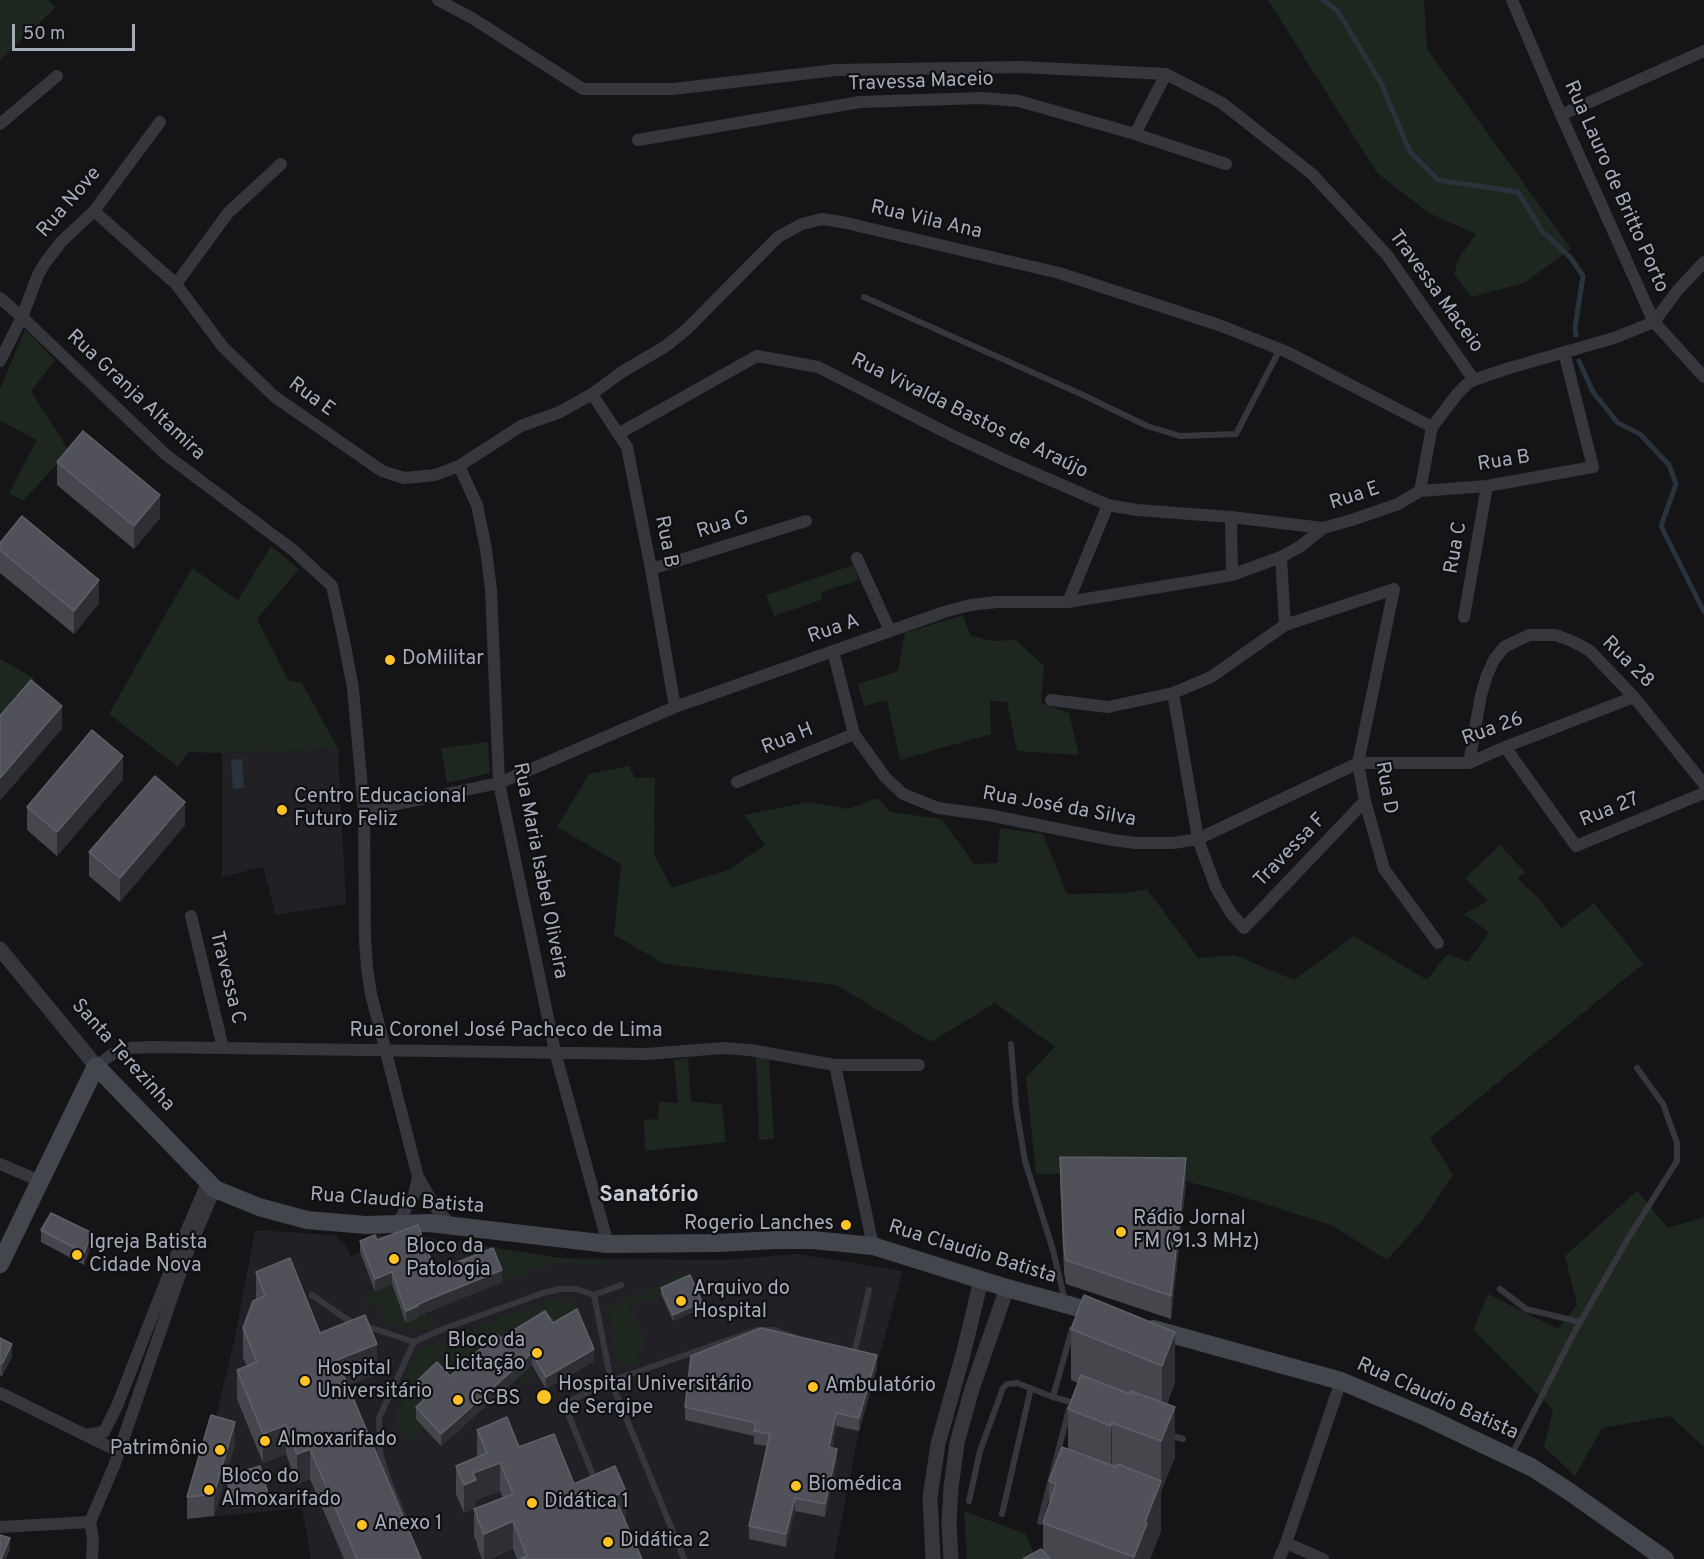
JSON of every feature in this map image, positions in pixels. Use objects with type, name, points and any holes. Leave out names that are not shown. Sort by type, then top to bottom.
[{"type":"main road","points":[[0,1264],[96,1066]]},
{"type":"main road","name":"Santa Terezinha","points":[[96,1066],[211,1186]]},
{"type":"main road","name":"Rua Claudio Batista","points":[[211,1186],[259,1207],[306,1220],[366,1225],[429,1223],[608,1244],[813,1240],[873,1246],[1007,1288],[1074,1313],[1113,1318]]},
{"type":"main road","name":"Rua Claudio Batista","points":[[1136,1324],[1341,1381],[1426,1417],[1531,1467],[1665,1559]]},
{"type":"street","name":"Travessa Maceio","points":[[438,0],[472,18],[583,89],[673,89],[836,70],[1021,67],[1166,74],[1222,103],[1312,174],[1387,255],[1474,380]]},
{"type":"street","name":"Rua Lauro de Britto Porto","points":[[1512,0],[1561,116],[1654,322],[1704,377]]},
{"type":"street","points":[[1561,116],[1704,51]]},
{"type":"street","points":[[1135,134],[1166,74]]},
{"type":"street","points":[[0,124],[57,76]]},
{"type":"street","name":"Travessa Maceio","points":[[638,140],[860,102],[982,98],[1019,101],[1135,134],[1226,164]]},
{"type":"street","name":"Rua Nove","points":[[0,361],[45,263],[61,242],[94,211],[160,122]]},
{"type":"street","points":[[176,284],[228,213],[280,164]]},
{"type":"street","name":"Rua E","points":[[94,211],[176,284],[223,347],[275,397],[382,471],[404,478],[420,478],[459,466]]},
{"type":"street","name":"Rua Vila Ana","points":[[459,466],[514,430],[570,408],[622,372],[666,346],[687,329],[778,237],[802,224],[822,219],[1059,273],[1219,325],[1280,349],[1432,427]]},
{"type":"street","points":[[1420,491],[1432,427],[1458,393],[1474,380],[1614,338],[1654,322],[1677,291],[1704,262]]},
{"type":"street","name":"Rua Granja Altamira","points":[[0,298],[165,454],[293,549],[332,586],[344,636],[352,688],[364,811]]},
{"type":"street","name":"Rua B","points":[[1420,491],[1487,486],[1593,467],[1564,352]]},
{"type":"street","name":"Rua Vivalda Bastos de Araújo","points":[[618,434],[757,356],[818,367],[951,435],[1108,505],[1137,510],[1230,517],[1323,528]]},
{"type":"street","name":"Rua B","points":[[592,394],[627,447],[675,707]]},
{"type":"street","name":"Rua Maria Isabel Oliveira","points":[[459,466],[477,506],[486,549],[491,590],[499,783],[555,1052],[608,1244]]},
{"type":"street","name":"Rua C","points":[[1464,617],[1487,486]]},
{"type":"street","name":"Rua E","points":[[1323,528],[1398,504],[1420,491]]},
{"type":"street","points":[[1068,602],[1108,505]]},
{"type":"street","points":[[1230,517],[1232,575]]},
{"type":"street","name":"Rua G","points":[[651,569],[806,521]]},
{"type":"street","name":"Rua A","points":[[364,811],[499,783],[675,707],[944,612],[970,605],[997,602],[1068,602],[1232,575],[1281,557],[1301,546],[1323,528]]},
{"type":"street","points":[[1051,700],[1108,707],[1173,693],[1211,677],[1285,626],[1281,557]]},
{"type":"street","points":[[857,558],[890,631]]},
{"type":"street","name":"Rua D","points":[[1285,626],[1394,589],[1358,763],[1365,801],[1384,869],[1438,943]]},
{"type":"street","name":"Rua 28","points":[[1469,763],[1481,695],[1494,660],[1504,647],[1529,635],[1556,635],[1590,651],[1634,697],[1704,784]]},
{"type":"street","name":"Rua José da Silva","points":[[833,651],[854,734],[885,777],[903,794],[938,807],[1128,842],[1165,843],[1198,839],[1358,763]]},
{"type":"street","points":[[1173,693],[1198,839]]},
{"type":"street","name":"Rua 26","points":[[1358,763],[1469,763],[1634,697]]},
{"type":"street","name":"Rua H","points":[[737,782],[854,734]]},
{"type":"street","name":"Rua 27","points":[[1505,747],[1576,846],[1704,793]]},
{"type":"street","name":"Travessa F","points":[[1198,839],[1216,888],[1231,913],[1244,928],[1365,801]]},
{"type":"street","points":[[364,811],[367,968],[371,994],[418,1177],[436,1208],[451,1226]]},
{"type":"street","name":"Travessa C","points":[[191,916],[223,1048]]},
{"type":"street","name":"Santa Terezinha","points":[[0,949],[96,1066]]},
{"type":"street","name":"Rua Coronel José Pacheco de Lima","points":[[96,1066],[114,1053],[130,1048],[647,1054],[737,1049],[835,1065],[919,1065]]},
{"type":"street","points":[[835,1065],[873,1246]]},
{"type":"street","points":[[0,1164],[40,1181]]},
{"type":"street","points":[[397,1224],[414,1195],[418,1177]]},
{"type":"street","points":[[85,1435],[104,1432],[117,1406],[179,1248],[211,1186]]},
{"type":"street","points":[[92,1559],[93,1538],[90,1522],[106,1488],[211,1186]]},
{"type":"street","points":[[933,1559],[930,1497],[936,1454],[981,1280]]},
{"type":"street","points":[[951,1559],[949,1523],[957,1443],[972,1389],[1007,1288]]},
{"type":"street","points":[[1279,1559],[1341,1381]]},
{"type":"street","points":[[0,1393],[118,1451]]},
{"type":"street","points":[[0,1527],[90,1522]]},
{"type":"street","points":[[1286,1542],[1323,1559]]},
{"type":"lane","points":[[864,297],[1148,426],[1179,436],[1236,434],[1280,349]]},
{"type":"lane","points":[[1011,1044],[1016,1107],[1025,1161],[1074,1313],[1053,1397]]},
{"type":"lane","points":[[1510,1457],[1580,1322],[1629,1237],[1677,1161],[1677,1143],[1663,1104],[1637,1068]]},
{"type":"lane","points":[[405,1522],[380,1454],[379,1418],[414,1342],[443,1329],[543,1293],[560,1289],[576,1289],[594,1295],[621,1285]]},
{"type":"lane","points":[[1500,1289],[1526,1309],[1580,1322]]},
{"type":"lane","points":[[844,1352],[854,1354],[869,1290]]},
{"type":"lane","points":[[312,1295],[348,1320],[414,1342]]},
{"type":"lane","points":[[594,1295],[611,1381],[684,1559]]},
{"type":"lane","points":[[597,1485],[564,1404],[611,1381],[757,1330],[774,1330],[803,1340]]},
{"type":"lane","points":[[969,1501],[980,1451],[1002,1390],[1007,1384],[1020,1383],[1082,1406]]},
{"type":"lane","points":[[1002,1514],[1031,1388]]},
{"type":"lane","points":[[1040,1522],[1071,1402]]},
{"type":"lane","points":[[1161,1432],[1183,1439]]},
{"type":"shaded area","points":[[0,0],[48,0],[56,7],[0,60]]},
{"type":"shaded area","points":[[1268,0],[1424,0],[1427,49],[1571,249],[1524,283],[1471,297],[1454,274],[1459,258],[1476,234],[1429,213],[1377,173]]},
{"type":"shaded area","points":[[25,329],[55,360],[31,391],[69,451],[23,501],[9,493],[37,440],[0,421],[0,389]]},
{"type":"shaded area","points":[[271,546],[299,569],[257,619],[288,680],[302,683],[338,749],[188,752],[178,767],[109,714],[192,568],[238,600]]},
{"type":"shaded area","points":[[853,565],[859,580],[822,592],[821,600],[774,616],[766,595]]},
{"type":"shaded area","points":[[963,615],[970,635],[991,641],[1016,640],[1044,666],[1041,703],[1069,713],[1079,755],[1017,751],[1007,702],[990,701],[991,734],[900,760],[887,700],[864,706],[858,684],[898,671],[905,633]]},
{"type":"shaded area","points":[[0,659],[34,678],[0,725]]},
{"type":"shaded area","points":[[488,742],[490,773],[447,783],[441,748]]},
{"type":"shaded area","name":"Centro Educacional Futuro Feliz","points":[[338,749],[346,904],[276,915],[263,867],[222,877],[222,753]]},
{"type":"shaded area","points":[[242,759],[244,788],[233,789],[231,760]]},
{"type":"shaded area","points":[[629,766],[635,778],[655,777],[654,855],[672,888],[728,870],[765,845],[744,815],[809,802],[848,809],[878,798],[890,812],[942,819],[974,864],[997,863],[1000,828],[1043,834],[1067,894],[1128,893],[1147,889],[1198,958],[1235,955],[1294,980],[1354,936],[1427,980],[1447,954],[1468,962],[1489,932],[1464,914],[1488,901],[1465,878],[1500,845],[1525,872],[1517,878],[1540,900],[1561,928],[1594,903],[1643,964],[1430,1138],[1453,1175],[1421,1222],[1387,1260],[1333,1226],[1234,1194],[1163,1175],[1036,1174],[1026,1077],[1055,1047],[995,1003],[931,1042],[836,985],[665,964],[614,935],[621,864],[557,827],[589,774]]},
{"type":"shaded area","points":[[756,1057],[769,1060],[774,1139],[759,1140]]},
{"type":"shaded area","points":[[688,1058],[691,1102],[722,1104],[726,1142],[645,1151],[644,1120],[658,1119],[659,1102],[678,1103],[674,1060]]},
{"type":"shaded area","points":[[1637,1191],[1668,1228],[1704,1217],[1704,1447],[1670,1416],[1602,1428],[1575,1476],[1544,1447],[1553,1410],[1473,1330],[1488,1294],[1558,1329],[1577,1304],[1565,1256]]},
{"type":"shaded area","name":"Hospital Universitário de Sergipe","points":[[255,1230],[334,1235],[345,1245],[351,1256],[360,1252],[363,1242],[369,1235],[413,1235],[561,1258],[724,1260],[797,1254],[903,1271],[860,1426],[834,1559],[311,1559],[302,1508],[187,1519],[211,1438],[235,1337]]},
{"type":"shaded area","points":[[467,1244],[561,1258],[610,1262],[603,1265],[552,1263],[502,1282],[493,1260],[474,1267]]},
{"type":"shaded area","points":[[712,1260],[689,1272],[690,1281],[630,1307],[642,1334],[644,1346],[636,1361],[628,1365],[617,1361],[608,1308]]},
{"type":"shaded area","points":[[435,1264],[441,1281],[416,1291],[431,1328],[418,1331],[394,1327],[379,1320],[384,1310],[369,1302],[364,1309],[361,1301],[370,1298],[368,1293],[419,1274],[419,1270]]},
{"type":"shaded area","points":[[553,1300],[567,1301],[583,1314],[577,1321],[517,1348],[533,1375],[525,1383],[518,1377],[417,1393],[429,1407],[417,1418],[424,1427],[413,1438],[398,1428],[396,1419],[402,1402],[396,1400],[404,1376],[421,1350]]},
{"type":"shaded area","points":[[964,1511],[1026,1534],[1036,1559],[967,1559]]},
{"type":"building","points":[[83,431],[160,495],[134,526],[57,462]]},
{"type":"building","points":[[22,516],[99,580],[74,611],[0,550],[0,543]]},
{"type":"building","points":[[31,680],[62,706],[0,778],[0,716]]},
{"type":"building","points":[[92,730],[123,756],[57,832],[27,807]]},
{"type":"building","points":[[155,776],[185,802],[120,878],[89,852]]},
{"type":"building","name":"Rádio Jornal FM (91.3 MHz)","points":[[1060,1157],[1186,1158],[1171,1296],[1066,1260]]},
{"type":"building","points":[[51,1213],[92,1233],[84,1253],[41,1230]]},
{"type":"building","points":[[418,1225],[435,1271],[493,1248],[502,1270],[406,1311],[392,1272],[375,1279],[360,1241],[375,1235],[377,1240]]},
{"type":"building","points":[[290,1258],[320,1333],[365,1315],[377,1344],[337,1360],[421,1559],[357,1559],[310,1449],[297,1454],[286,1425],[263,1434],[237,1370],[257,1362],[243,1328],[253,1301],[265,1296],[256,1272]]},
{"type":"building","name":"Arquivo do Hospital","points":[[690,1275],[702,1302],[673,1315],[661,1288]]},
{"type":"building","points":[[1084,1295],[1175,1332],[1162,1366],[1071,1329]]},
{"type":"building","points":[[577,1309],[594,1349],[546,1377],[532,1353],[441,1434],[416,1407],[429,1395],[417,1381],[437,1362],[450,1376],[497,1334],[501,1338],[545,1311],[553,1323]]},
{"type":"building","points":[[761,1328],[877,1355],[859,1418],[836,1413],[829,1447],[837,1449],[825,1504],[795,1498],[786,1534],[749,1526],[770,1434],[754,1431],[756,1423],[685,1407],[691,1356]]},
{"type":"building","points":[[0,1338],[12,1344],[2,1364],[0,1363]]},
{"type":"building","points":[[1081,1375],[1130,1394],[1131,1391],[1175,1407],[1161,1441],[1112,1423],[1111,1426],[1068,1409]]},
{"type":"building","points":[[211,1415],[235,1422],[214,1494],[187,1497]]},
{"type":"building","points":[[507,1417],[519,1447],[554,1434],[574,1484],[615,1466],[626,1491],[614,1496],[642,1559],[520,1559],[527,1556],[513,1521],[484,1534],[474,1509],[513,1494],[500,1463],[473,1473],[476,1480],[464,1485],[456,1466],[487,1453],[477,1430]]},
{"type":"building","points":[[1062,1447],[1116,1467],[1118,1464],[1161,1481],[1134,1557],[1043,1523],[1056,1484],[1049,1481]]},
{"type":"building","points":[[260,1466],[268,1494],[234,1503],[226,1476]]},
{"type":"building","points":[[0,1535],[10,1538],[1,1559],[0,1559]]},
{"type":"building","points":[[1041,1549],[1050,1559],[1023,1559]]},
{"type":"waterway","points":[[1323,0],[1337,10],[1381,83],[1410,152],[1438,180],[1518,192],[1542,231],[1571,258],[1583,276],[1575,328],[1576,335]]},
{"type":"waterway","points":[[1579,361],[1593,392],[1618,423],[1640,434],[1669,465],[1676,484],[1661,526],[1704,612]]},
{"type":"place","name":"DoMilitar","points":[[390,660]]},
{"type":"place","name":"Centro Educacional Futuro Feliz","points":[[282,810]]},
{"type":"place","name":"Rogerio Lanches","points":[[846,1225]]},
{"type":"place","name":"Rádio Jornal FM (91.3 MHz)","points":[[1121,1232]]},
{"type":"place","name":"Igreja Batista Cidade Nova","points":[[77,1255]]},
{"type":"place","name":"Bloco da Patologia","points":[[394,1259]]},
{"type":"place","name":"Arquivo do Hospital","points":[[681,1301]]},
{"type":"place","name":"Bloco da Licitação","points":[[537,1353]]},
{"type":"place","name":"Hospital Universitário","points":[[305,1381]]},
{"type":"place","name":"Ambulatório","points":[[813,1387]]},
{"type":"place","name":"Hospital Universitário de Sergipe","points":[[544,1397]]},
{"type":"place","name":"CCBS","points":[[458,1400]]},
{"type":"place","name":"Almoxarifado","points":[[265,1441]]},
{"type":"place","name":"Patrimônio","points":[[220,1450]]},
{"type":"place","name":"Biomédica","points":[[796,1486]]},
{"type":"place","name":"Bloco do Almoxarifado","points":[[209,1490]]},
{"type":"place","name":"Didática 1","points":[[532,1503]]},
{"type":"place","name":"Anexo 1","points":[[362,1525]]},
{"type":"place","name":"Didática 2","points":[[608,1542]]},
{"type":"district","name":"Sanatório","points":[[649,1197]]}]
